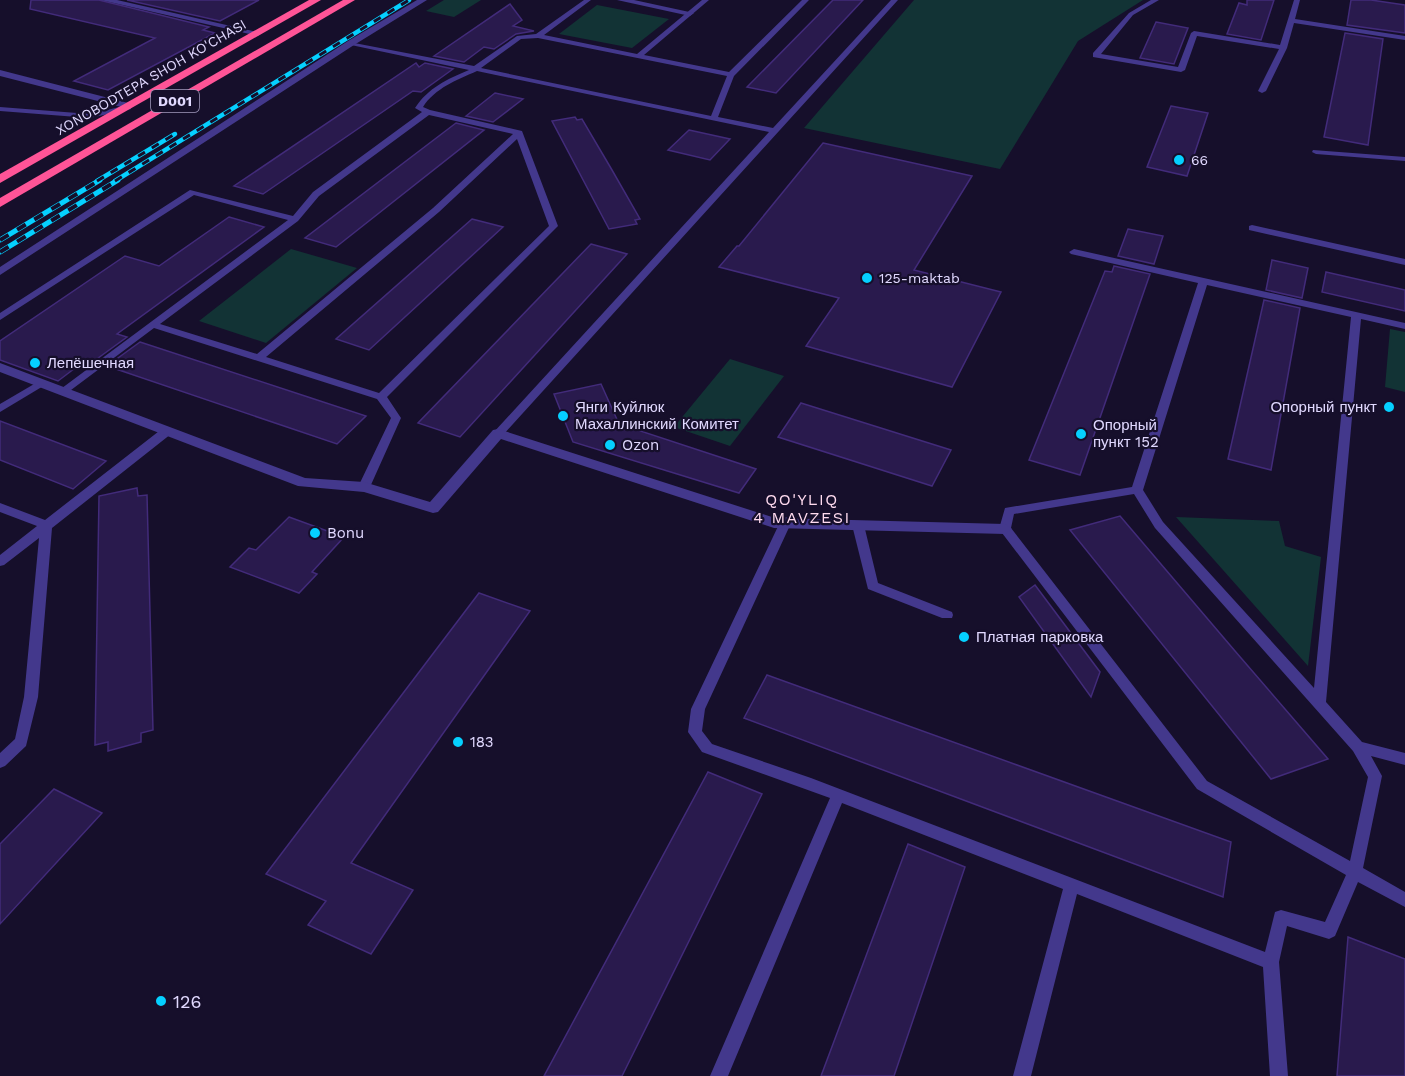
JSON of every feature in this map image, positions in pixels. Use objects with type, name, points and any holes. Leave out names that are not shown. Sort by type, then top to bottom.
[{"type":"highway","name":"XONOBODTEPA SHOH KO'CHASI","points":[[0,179],[316,0]]},
{"type":"highway","name":"D001","points":[[0,203],[350,0]]},
{"type":"street","points":[[105,0],[258,33]]},
{"type":"street","points":[[0,272],[351,43],[423,0]]},
{"type":"street","points":[[621,0],[690,13]]},
{"type":"street","points":[[0,73],[129,106]]},
{"type":"street","points":[[0,367],[303,483],[364,487],[433,508],[498,433],[774,523],[786,521],[1005,529]]},
{"type":"lane","points":[[538,36],[588,0]]},
{"type":"lane","points":[[639,56],[706,0]]},
{"type":"lane","points":[[714,118],[731,75],[806,0]]},
{"type":"lane","points":[[498,433],[895,0]]},
{"type":"lane","points":[[1156,0],[1131,14],[1096,55],[1181,70],[1194,33],[1283,48]]},
{"type":"lane","points":[[1262,91],[1283,48],[1297,0]]},
{"type":"lane","points":[[1290,20],[1405,38]]},
{"type":"lane","points":[[519,133],[419,108],[426,97],[449,81],[474,70],[519,37],[538,36],[731,75]]},
{"type":"lane","points":[[351,43],[774,131]]},
{"type":"lane","points":[[0,109],[90,116],[129,106]]},
{"type":"lane","points":[[63,391],[295,219],[315,194],[428,112]]},
{"type":"lane","points":[[259,358],[436,210],[519,133]]},
{"type":"lane","points":[[381,398],[554,226],[519,133]]},
{"type":"lane","points":[[1316,152],[1405,159]]},
{"type":"lane","points":[[0,317],[193,192],[295,219]]},
{"type":"lane","points":[[1252,228],[1405,262]]},
{"type":"lane","points":[[1074,252],[1405,326]]},
{"type":"lane","points":[[1203,282],[1137,490],[1158,525],[1358,747],[1375,776],[1355,872],[1329,931],[1281,917],[1271,962],[1279,1076]]},
{"type":"lane","points":[[1319,705],[1356,316]]},
{"type":"lane","points":[[155,325],[381,398],[396,418],[364,487]]},
{"type":"lane","points":[[0,409],[41,383]]},
{"type":"lane","points":[[0,562],[168,431]]},
{"type":"lane","points":[[1137,490],[1009,511],[1005,529],[1202,785],[1405,900]]},
{"type":"lane","points":[[0,507],[46,525]]},
{"type":"lane","points":[[786,521],[698,709],[695,732],[707,748],[838,795],[1271,962]]},
{"type":"lane","points":[[0,762],[21,742],[31,697],[46,525]]},
{"type":"lane","points":[[858,525],[872,586],[947,615]]},
{"type":"lane","points":[[1358,747],[1405,759]]},
{"type":"lane","points":[[719,1076],[838,795]]},
{"type":"lane","points":[[1022,1076],[1072,885]]},
{"type":"green space","points":[[444,0],[481,0],[454,17],[426,11]]},
{"type":"green space","points":[[914,0],[1143,0],[1078,41],[1000,169],[804,128]]},
{"type":"green space","points":[[597,5],[669,19],[632,48],[559,34]]},
{"type":"green space","points":[[291,249],[357,268],[266,343],[199,321]]},
{"type":"green space","points":[[1390,329],[1405,332],[1405,392],[1385,387]]},
{"type":"green space","points":[[730,359],[784,376],[730,446],[674,427]]},
{"type":"green space","points":[[1176,517],[1279,521],[1285,546],[1321,557],[1308,666]]},
{"type":"building","points":[[31,0],[99,0],[209,27],[203,30],[215,33],[108,90],[74,81],[155,38],[30,9]]},
{"type":"building","points":[[127,0],[259,0],[220,21]]},
{"type":"building","points":[[833,0],[863,0],[776,93],[747,87]]},
{"type":"building","points":[[1247,0],[1274,0],[1261,40],[1227,34],[1239,3],[1247,5]]},
{"type":"building","points":[[1351,0],[1371,0],[1405,5],[1405,33],[1347,25]]},
{"type":"building","points":[[510,4],[522,20],[513,26],[534,31],[516,34],[494,49],[484,47],[464,62],[434,56]]},
{"type":"building","points":[[1156,22],[1188,28],[1174,64],[1140,58]]},
{"type":"building","points":[[1345,33],[1383,39],[1368,145],[1324,137]]},
{"type":"building","points":[[416,63],[419,67],[425,63],[453,69],[421,92],[413,91],[263,194],[234,186]]},
{"type":"building","points":[[495,93],[523,99],[493,122],[466,116]]},
{"type":"building","points":[[1171,106],[1208,113],[1187,176],[1147,167]]},
{"type":"building","points":[[575,117],[577,120],[582,119],[612,170],[640,219],[635,220],[637,224],[609,229],[552,121]]},
{"type":"building","points":[[456,123],[484,130],[336,247],[305,238]]},
{"type":"building","points":[[689,130],[730,139],[710,160],[668,150]]},
{"type":"building","points":[[823,143],[972,176],[914,270],[1001,292],[952,387],[806,346],[839,298],[719,267],[739,246]]},
{"type":"building","points":[[229,217],[264,227],[117,334],[127,337],[94,361],[87,359],[58,381],[0,360],[0,341],[125,256],[159,266]]},
{"type":"building","points":[[472,219],[503,227],[369,350],[336,339]]},
{"type":"building","points":[[1128,229],[1163,236],[1154,264],[1118,256]]},
{"type":"building","points":[[591,244],[627,254],[460,437],[418,423]]},
{"type":"building","points":[[1272,260],[1308,268],[1302,298],[1266,290]]},
{"type":"building","points":[[1114,266],[1150,274],[1080,475],[1029,460],[1105,271],[1112,272]]},
{"type":"building","points":[[1326,272],[1405,290],[1405,311],[1322,292]]},
{"type":"building","points":[[1264,300],[1300,308],[1271,470],[1228,459]]},
{"type":"building","points":[[140,342],[366,416],[337,444],[107,366]]},
{"type":"building","points":[[601,384],[619,424],[756,469],[739,493],[573,442],[554,394]]},
{"type":"building","points":[[801,403],[951,450],[932,486],[778,437]]},
{"type":"building","points":[[0,421],[106,461],[73,489],[0,460]]},
{"type":"building","points":[[137,488],[138,496],[147,495],[153,730],[141,733],[141,742],[108,751],[108,742],[95,745],[99,496]]},
{"type":"building","points":[[1120,516],[1328,759],[1271,779],[1070,530]]},
{"type":"building","points":[[289,517],[344,537],[312,572],[317,574],[299,593],[230,567],[249,548],[256,550]]},
{"type":"building","points":[[1035,585],[1100,672],[1091,697],[1019,597]]},
{"type":"building","points":[[479,593],[530,611],[351,863],[413,890],[371,954],[308,925],[326,901],[266,874]]},
{"type":"building","points":[[767,675],[1231,842],[1223,897],[744,718]]},
{"type":"building","points":[[708,772],[762,794],[622,1076],[544,1076]]},
{"type":"building","points":[[54,789],[102,813],[0,924],[0,844]]},
{"type":"building","points":[[908,844],[965,867],[894,1076],[821,1076]]},
{"type":"building","points":[[1348,937],[1405,959],[1405,1076],[1337,1076]]},
{"type":"railway","points":[[115,181],[409,0]]},
{"type":"railway","points":[[97,181],[175,134]]},
{"type":"railway","points":[[0,240],[100,180]]},
{"type":"railway","points":[[0,252],[118,180]]},
{"type":"place","name":"66","points":[[1179,160]]},
{"type":"place","name":"125-maktab","points":[[867,278]]},
{"type":"place","name":"Лепёшечная","points":[[35,363]]},
{"type":"place","name":"Опорный пункт","points":[[1389,407]]},
{"type":"place","name":"Янги Куйлюк Махаллинский Комитет","points":[[563,416]]},
{"type":"place","name":"Опорный пункт 152","points":[[1081,434]]},
{"type":"place","name":"Ozon","points":[[610,445]]},
{"type":"place","name":"Bonu","points":[[315,533]]},
{"type":"place","name":"Платная парковка","points":[[964,637]]},
{"type":"place","name":"183","points":[[458,742]]},
{"type":"place","name":"126","points":[[161,1001]]},
{"type":"district","name":"QO'YLIQ 4 MAVZESI","points":[[802,508]]}]
